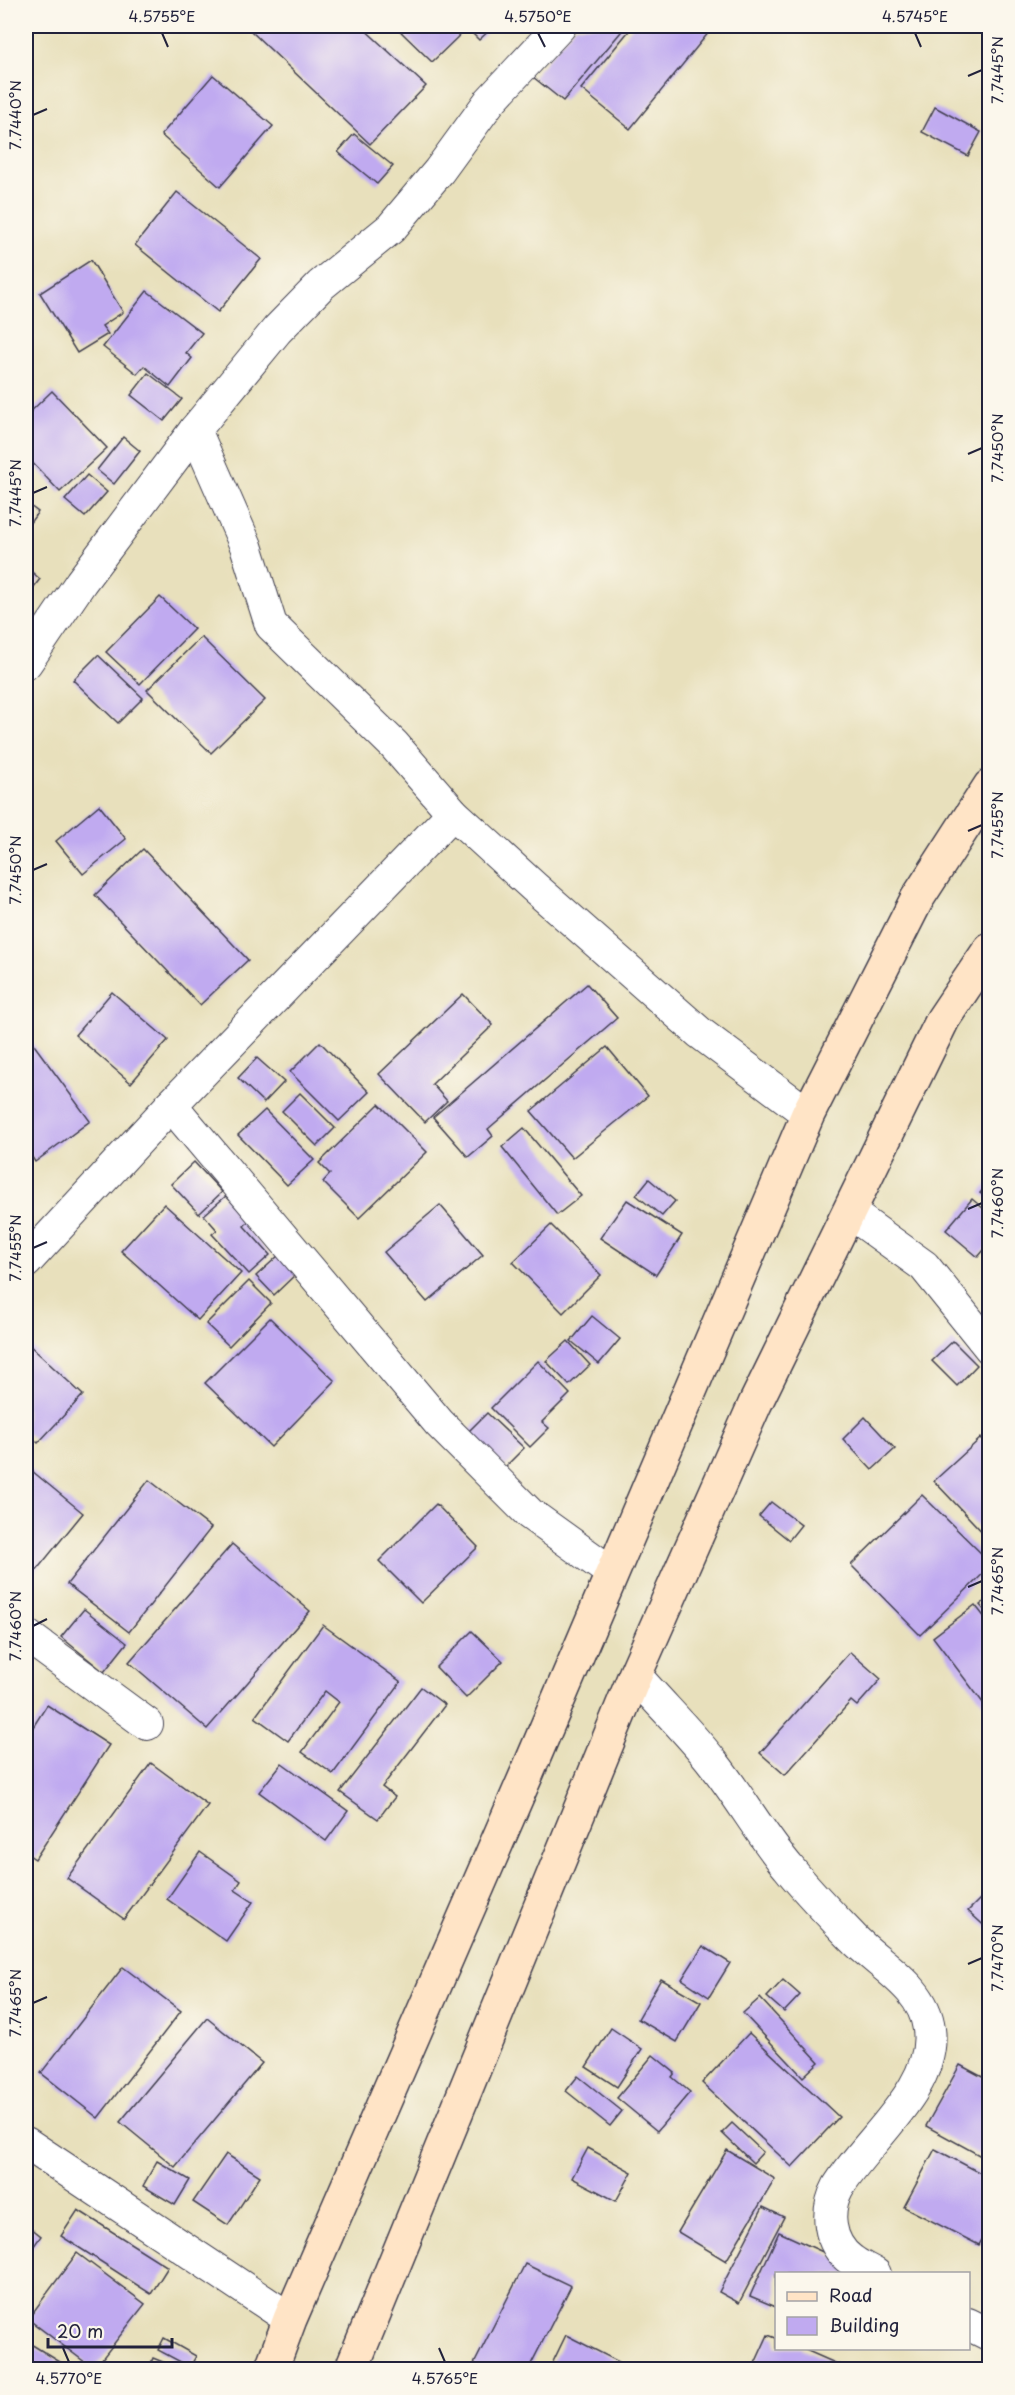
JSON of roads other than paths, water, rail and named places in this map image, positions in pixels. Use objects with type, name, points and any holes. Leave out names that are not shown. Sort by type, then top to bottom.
[{"type":"main road","points":[[271,2370],[290,2319],[808,1114],[917,899],[990,786]]},
{"type":"main road","points":[[351,2370],[635,1675],[755,1404],[943,1020],[990,950]]},
{"type":"street","points":[[26,663],[81,582],[195,430],[277,330],[321,285],[391,228],[439,171],[490,101],[560,26]]},
{"type":"street","points":[[195,430],[246,546],[271,625],[394,745],[453,813],[700,1033],[808,1114]]},
{"type":"street","points":[[26,1262],[171,1106],[453,813]]},
{"type":"street","points":[[171,1106],[439,1423],[530,1514],[612,1573]]},
{"type":"street","points":[[849,1212],[924,1266],[990,1348]]},
{"type":"street","points":[[26,1635],[147,1724]]},
{"type":"street","points":[[635,1675],[713,1763],[788,1867],[855,1940],[924,2005],[929,2029],[930,2054],[922,2073],[889,2122],[838,2187],[831,2206],[830,2224],[836,2244],[850,2260],[871,2272]]},
{"type":"street","points":[[26,2144],[290,2319]]},
{"type":"street","points":[[970,2325],[990,2335]]}]
